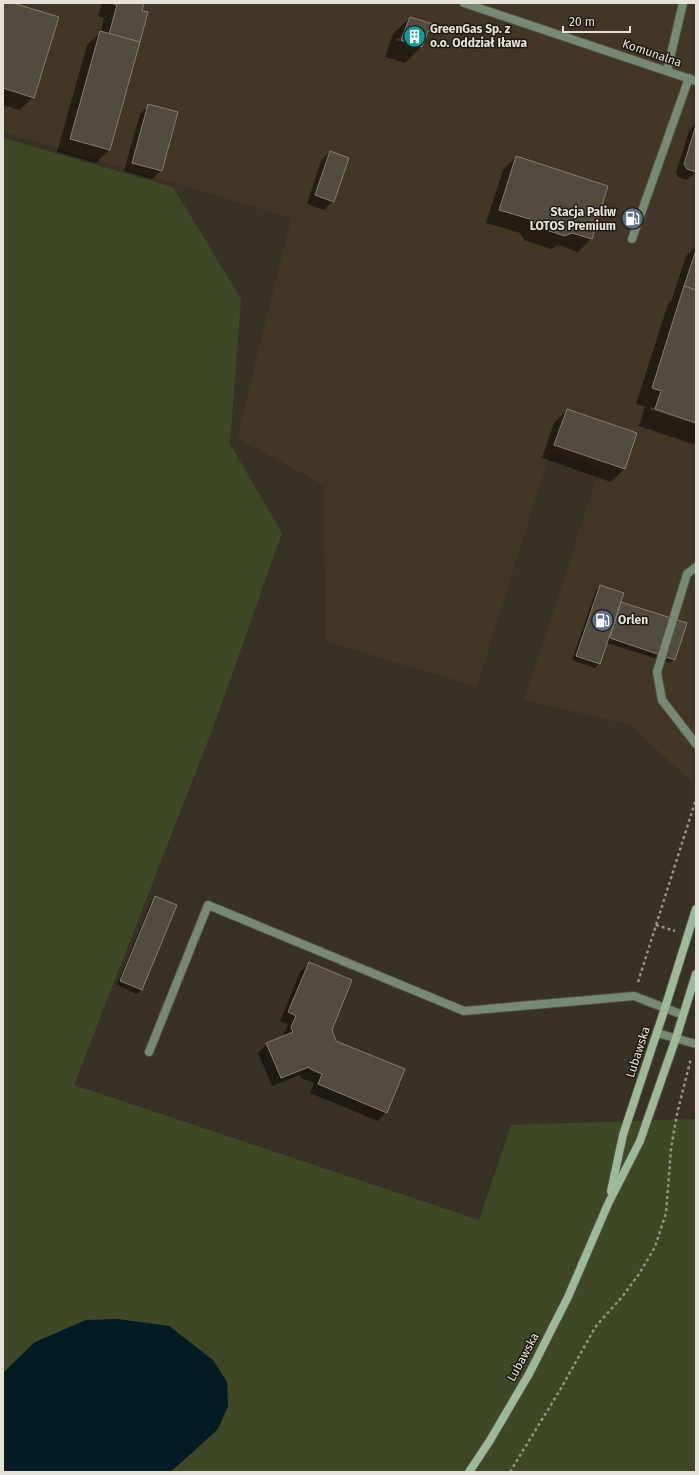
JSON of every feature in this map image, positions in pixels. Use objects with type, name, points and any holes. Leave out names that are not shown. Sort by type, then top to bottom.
[{"type":"main road","name":"Lubawska","points":[[608,1204],[623,1135],[696,909]]},
{"type":"main road","name":"Lubawska","points":[[469,1472],[489,1442],[529,1374],[568,1297],[608,1204],[640,1141],[676,1038],[696,974]]},
{"type":"street","name":"Komunalna","points":[[464,3],[692,80]]},
{"type":"street","points":[[667,71],[683,3]]},
{"type":"street","points":[[632,239],[692,80]]},
{"type":"street","points":[[696,567],[687,574],[657,672],[662,700],[696,744]]},
{"type":"street","points":[[149,1052],[208,905],[464,1011],[634,996],[683,1015]]},
{"type":"street","points":[[657,1032],[695,1044]]},
{"type":"path","points":[[634,996],[696,799]]},
{"type":"path","points":[[510,1472],[560,1390],[596,1326],[635,1280],[655,1247],[666,1213],[671,1149],[677,1114],[695,1044]]},
{"type":"shaded area","points":[[3,3],[696,3],[696,786],[630,725],[524,700],[600,468],[550,452],[477,687],[325,641],[324,485],[237,438],[291,218],[3,132]]},
{"type":"green space","points":[[3,138],[173,187],[241,299],[230,444],[282,533],[216,720],[74,1085],[479,1220],[511,1125],[696,1119],[696,1472],[170,1472],[192,1453],[35,1342],[3,1373]]},
{"type":"water","points":[[118,1319],[169,1326],[213,1360],[227,1382],[228,1406],[218,1429],[170,1472],[3,1472],[3,1373],[35,1342],[86,1320]]},
{"type":"building","points":[[3,3],[13,3],[59,17],[34,98],[3,88]]},
{"type":"building","points":[[111,3],[144,3],[142,11],[148,12],[140,42],[109,34],[117,5]]},
{"type":"building","name":"GreenGas Sp. z o.o. Oddział Iława","points":[[410,17],[433,24],[431,32],[428,31],[422,47],[401,40]]},
{"type":"building","points":[[100,31],[140,42],[110,150],[70,139]]},
{"type":"building","points":[[148,104],[178,112],[162,171],[132,163]]},
{"type":"building","points":[[696,125],[696,172],[687,169],[684,164]]},
{"type":"building","points":[[330,151],[349,158],[334,202],[315,195]]},
{"type":"building","points":[[516,156],[608,186],[592,239],[572,233],[565,236],[537,227],[533,220],[499,210]]},
{"type":"building","points":[[696,250],[696,290],[684,286]]},
{"type":"building","points":[[684,286],[696,290],[696,423],[655,409],[661,391],[652,388]]},
{"type":"building","points":[[567,409],[637,433],[625,469],[554,445]]},
{"type":"building","name":"Orlen","points":[[600,585],[624,593],[600,664],[576,656]]},
{"type":"building","points":[[621,602],[687,623],[675,660],[610,638]]},
{"type":"building","points":[[155,896],[177,905],[142,990],[120,981]]},
{"type":"building","points":[[309,962],[352,980],[332,1030],[336,1041],[405,1069],[387,1113],[318,1084],[322,1074],[310,1069],[309,1067],[281,1078],[266,1043],[293,1032],[291,1027],[296,1016],[288,1012]]},
{"type":"place","name":"GreenGas Sp. z o.o. Oddział Iława","points":[[415,36]]},
{"type":"place","name":"Stacja Paliw LOTOS Premium","points":[[632,219]]},
{"type":"place","name":"Orlen","points":[[602,620]]}]
